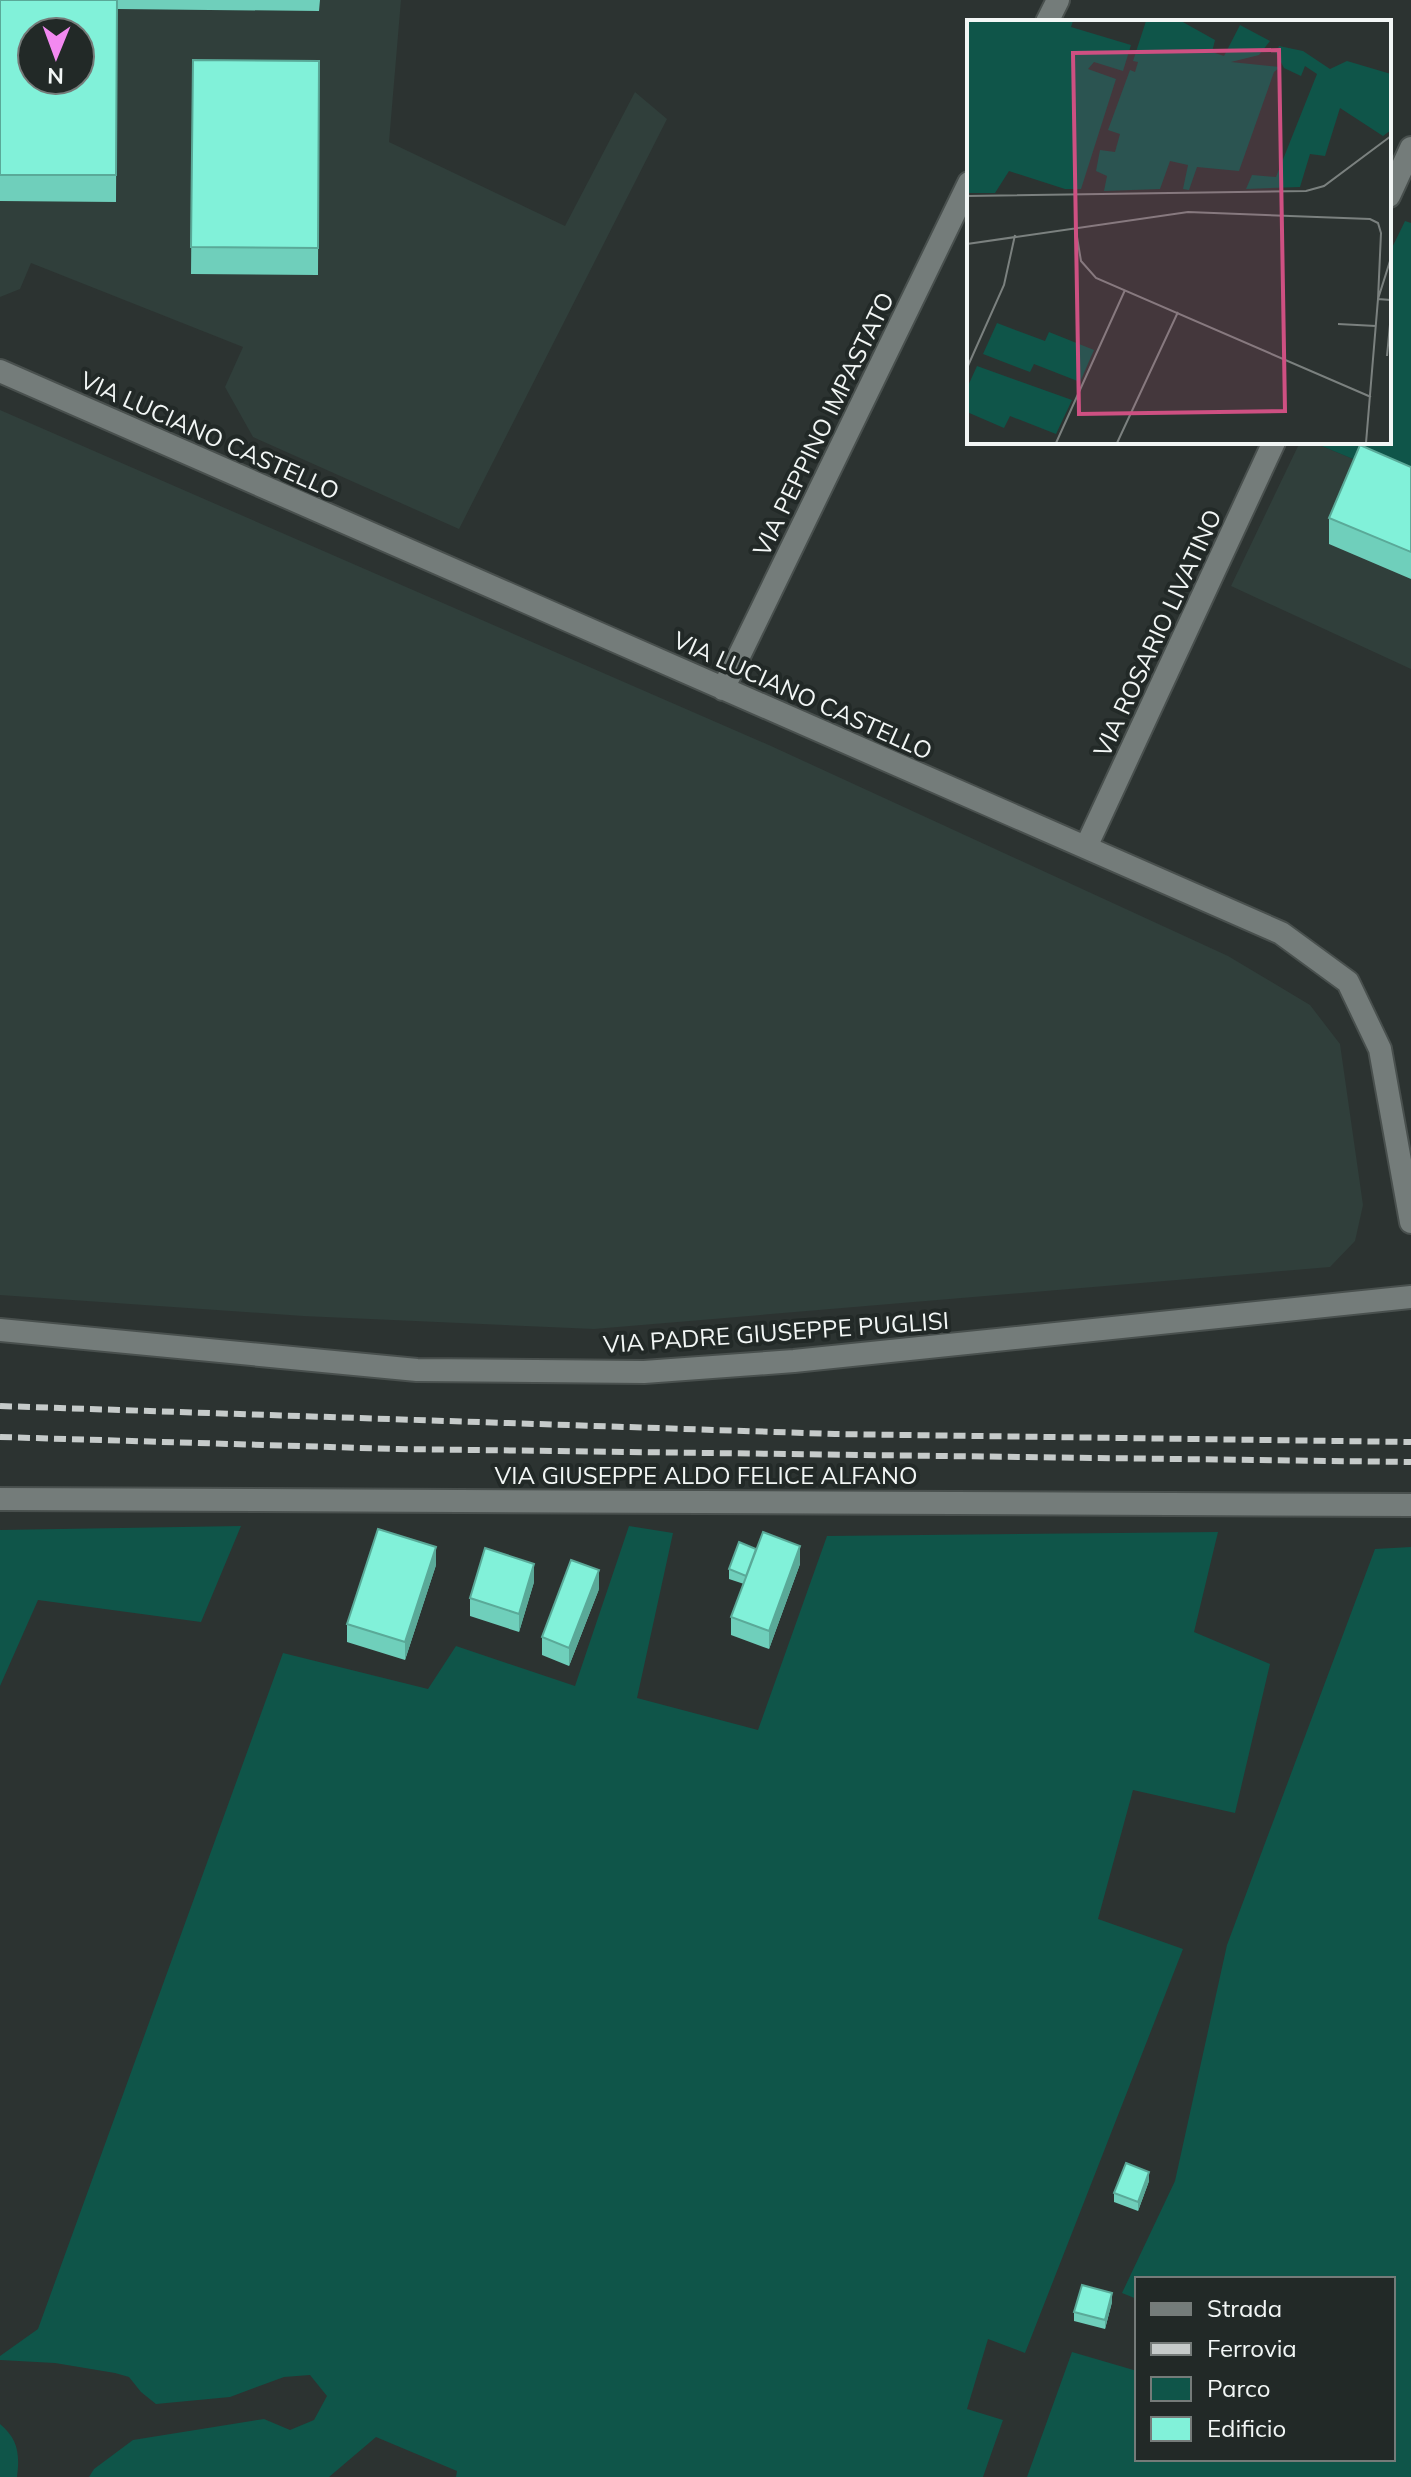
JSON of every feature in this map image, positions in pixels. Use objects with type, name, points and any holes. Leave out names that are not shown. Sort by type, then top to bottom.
[{"type":"street","points":[[1048,20],[1058,0]]},
{"type":"street","points":[[1391,192],[1411,148]]},
{"type":"street","name":"VIA PEPPINO IMPASTATO","points":[[723,689],[967,187]]},
{"type":"street","name":"VIA LUCIANO CASTELLO","points":[[0,371],[1281,933],[1348,982],[1380,1049],[1411,1222]]},
{"type":"street","name":"VIA ROSARIO LIVATINO","points":[[1086,847],[1273,444]]},
{"type":"street","name":"VIA PADRE GIUSEPPE PUGLISI","points":[[0,1330],[417,1370],[644,1372],[794,1361],[1411,1297]]},
{"type":"street","name":"VIA GIUSEPPE ALDO FELICE ALFANO","points":[[0,1499],[1411,1505]]},
{"type":"shaded area","points":[[0,0],[401,0],[389,142],[565,226],[635,92],[667,119],[459,529],[253,437],[225,387],[243,347],[31,263],[20,289],[0,297]]},
{"type":"shaded area","points":[[0,410],[771,746],[1228,956],[1310,1005],[1340,1044],[1363,1205],[1355,1241],[1330,1267],[594,1329],[303,1316],[0,1295]]},
{"type":"shaded area","points":[[1299,444],[1317,444],[1411,483],[1411,669],[1231,586]]},
{"type":"green space","points":[[1405,221],[1411,223],[1411,483],[1317,444],[1391,444],[1391,250]]},
{"type":"green space","points":[[241,1526],[201,1622],[38,1600],[0,1686],[0,1530]]},
{"type":"green space","points":[[629,1526],[673,1533],[637,1698],[758,1730],[827,1536],[1218,1532],[1194,1632],[1270,1664],[1235,1813],[1133,1790],[1098,1919],[1183,1949],[1025,2353],[988,2339],[967,2409],[1003,2420],[983,2477],[456,2477],[457,2471],[376,2437],[329,2477],[89,2477],[94,2469],[133,2440],[264,2419],[290,2430],[314,2420],[327,2396],[310,2375],[284,2377],[230,2397],[156,2404],[129,2377],[115,2373],[55,2363],[0,2360],[0,2356],[38,2329],[283,1653],[428,1689],[456,1646],[575,1686]]},
{"type":"green space","points":[[1411,1547],[1411,2477],[1027,2477],[1072,2352],[1135,2370],[1135,2461],[1395,2461],[1395,2277],[1135,2277],[1135,2298],[1122,2293],[1175,2181],[1227,1945],[1375,1549]]},
{"type":"green space","points":[[0,2424],[11,2435],[16,2448],[17,2477],[0,2477]]},
{"type":"building","points":[[0,0],[117,0],[116,175],[0,175]]},
{"type":"building","points":[[193,60],[319,61],[318,248],[191,247]]},
{"type":"building","points":[[1360,445],[1411,467],[1411,552],[1329,518]]},
{"type":"building","points":[[378,1529],[436,1547],[405,1642],[347,1624]]},
{"type":"building","points":[[763,1532],[800,1546],[769,1631],[731,1617]]},
{"type":"building","points":[[739,1542],[756,1549],[746,1576],[729,1569]]},
{"type":"building","points":[[485,1548],[534,1564],[519,1614],[470,1598]]},
{"type":"building","points":[[571,1560],[599,1570],[569,1648],[542,1637]]},
{"type":"building","points":[[1126,2163],[1149,2172],[1138,2202],[1114,2193]]},
{"type":"building","points":[[1082,2285],[1112,2293],[1105,2320],[1074,2312]]},
{"type":"railway","points":[[0,1406],[835,1434],[1411,1442]]},
{"type":"railway","points":[[0,1437],[397,1449],[1411,1462]]}]
